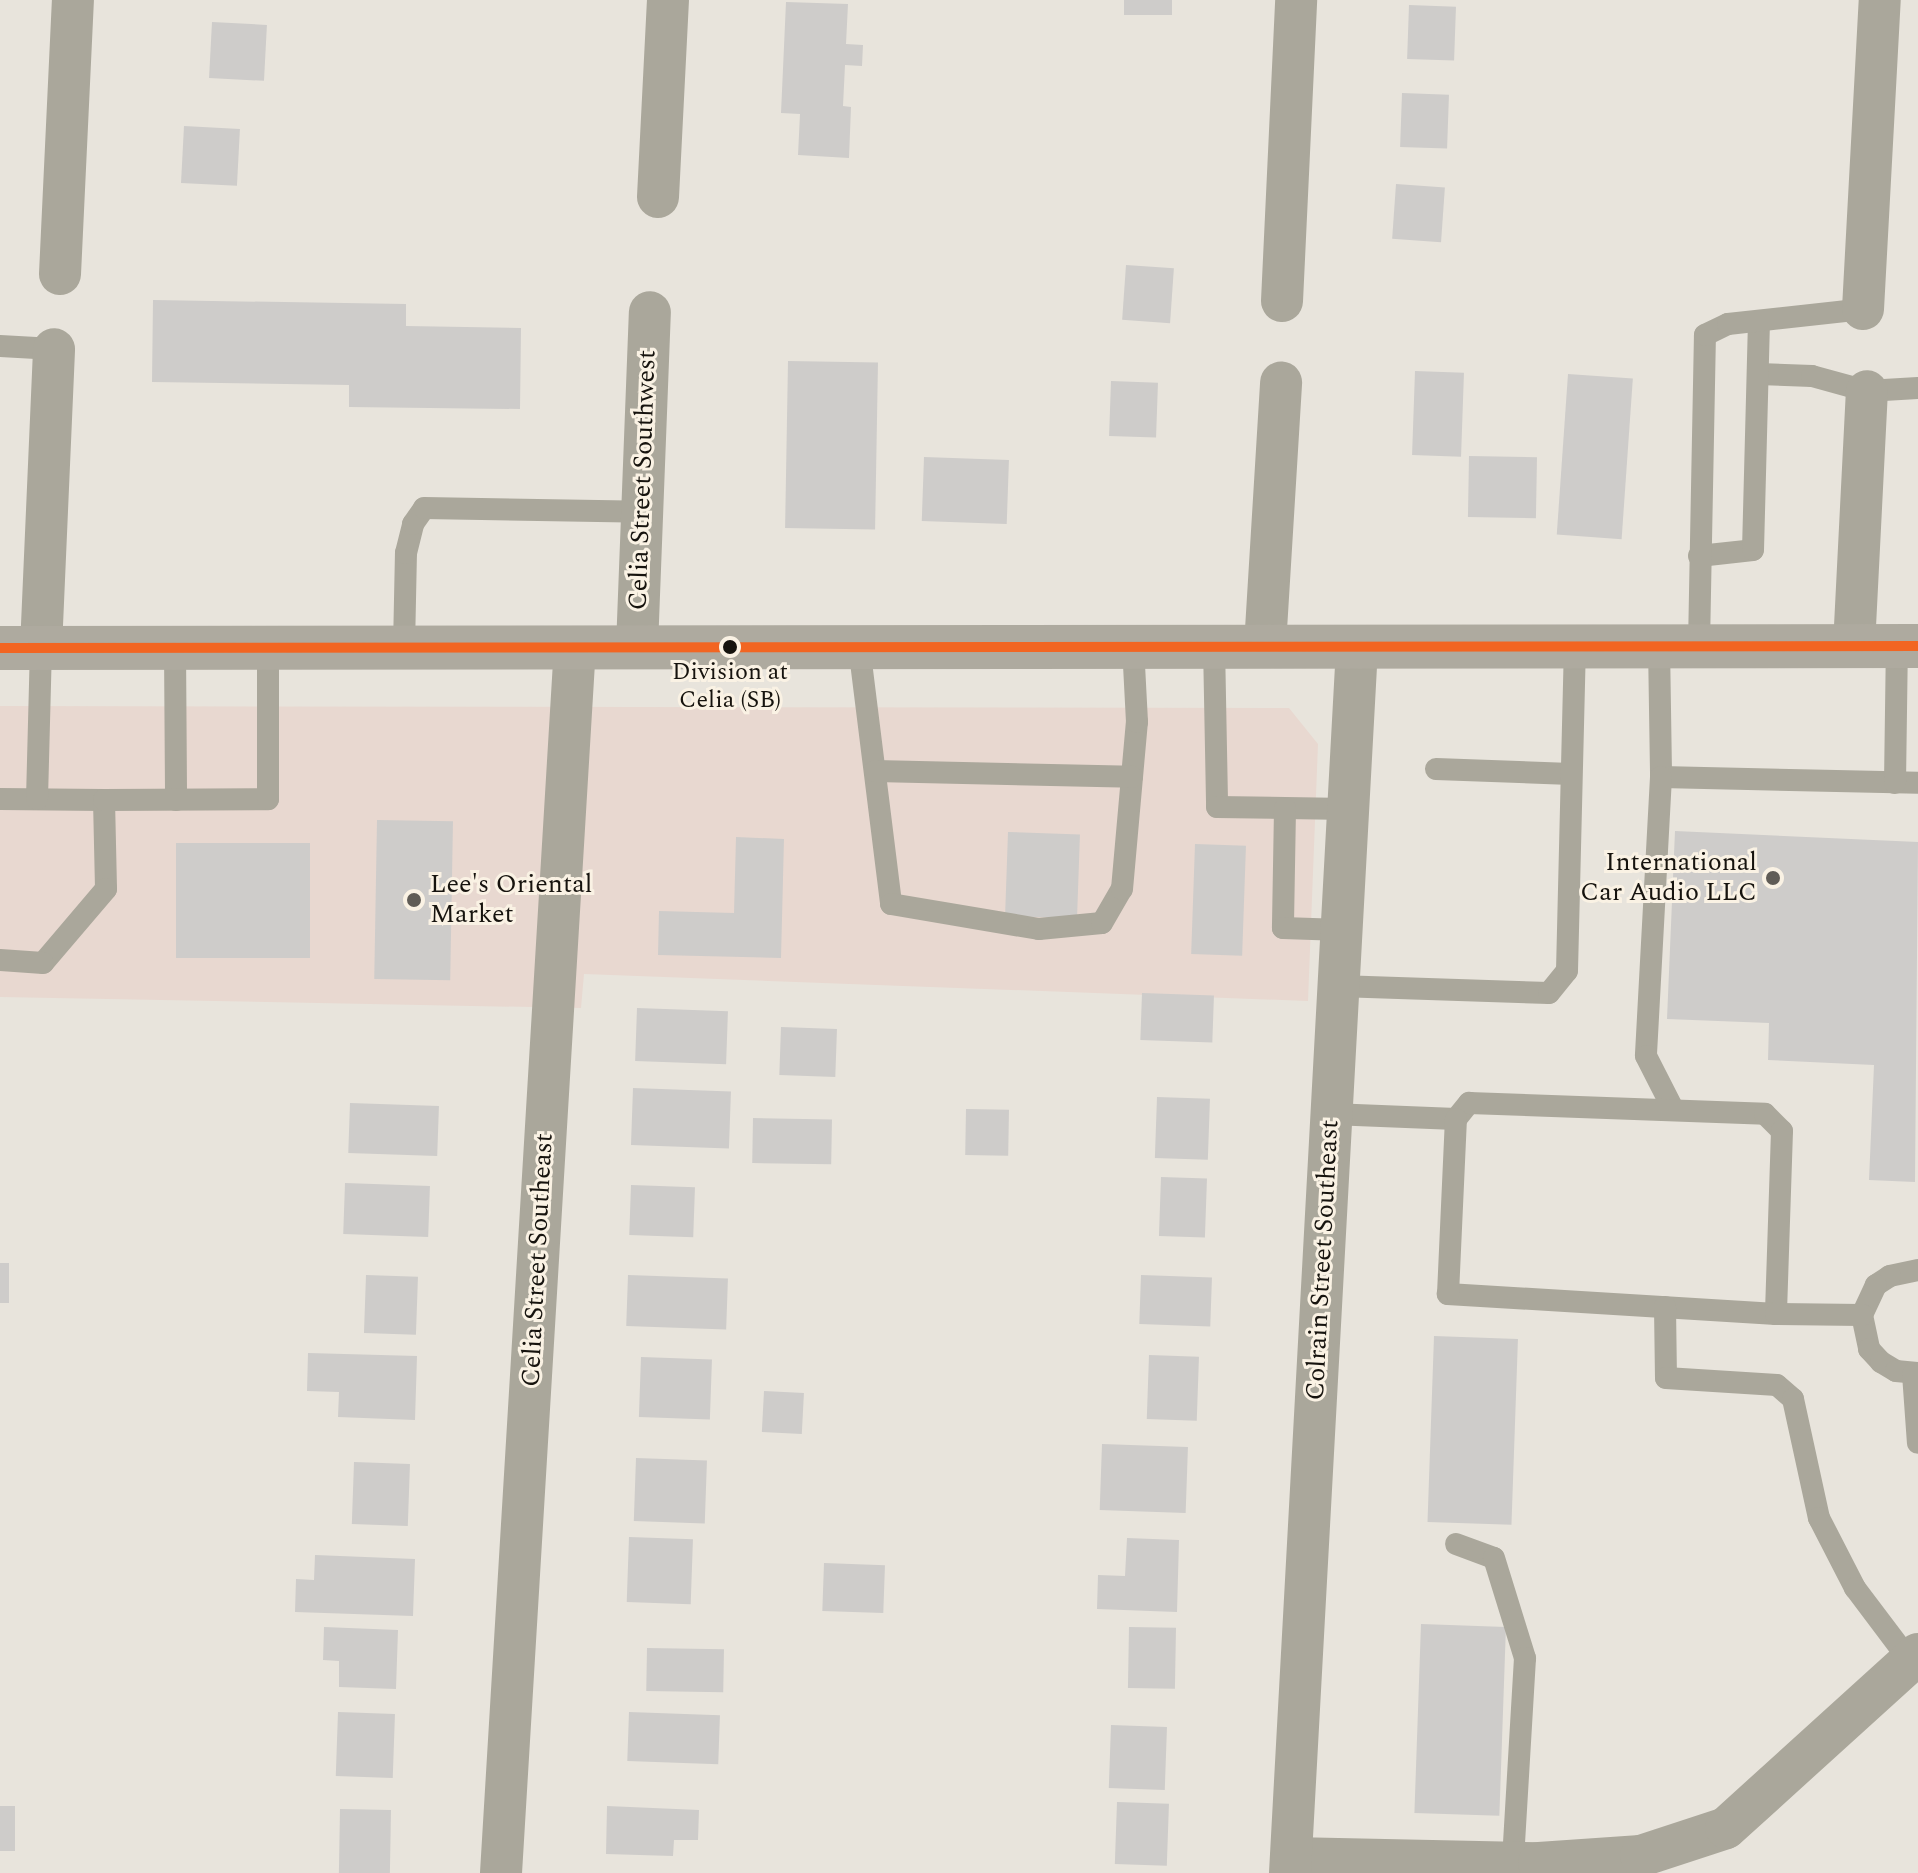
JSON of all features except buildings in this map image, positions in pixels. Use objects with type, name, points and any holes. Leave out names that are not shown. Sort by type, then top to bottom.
[{"type":"main road","points":[[20,648],[1908,646]]},
{"type":"street","points":[[60,274],[73,0]]},
{"type":"street","points":[[658,197],[668,0]]},
{"type":"street","points":[[1282,301],[1296,0]]},
{"type":"street","points":[[1863,309],[1880,0]]},
{"type":"street","name":"Celia Street Southwest","points":[[637,647],[650,312]]},
{"type":"street","points":[[20,648],[54,349]]},
{"type":"street","points":[[1265,646],[1281,382]]},
{"type":"street","points":[[1854,646],[1867,391]]},
{"type":"street","name":"Celia Street Southeast","points":[[501,1873],[575,647]]},
{"type":"street","name":"Colrain Street Southeast","points":[[1291,1865],[1357,647]]},
{"type":"street","points":[[1291,1865],[1513,1862],[1641,1856],[1726,1828],[1914,1658]]},
{"type":"lane","points":[[1672,1107],[1646,1056],[1661,777],[1679,645],[1699,556],[1702,344],[1705,335],[1728,324],[1863,309]]},
{"type":"lane","points":[[1699,556],[1753,550],[1759,321]]},
{"type":"lane","points":[[0,346],[54,349]]},
{"type":"lane","points":[[1758,374],[1812,376],[1867,391],[1918,388]]},
{"type":"lane","points":[[404,647],[406,553],[413,524],[424,508],[643,512]]},
{"type":"lane","points":[[859,646],[891,904],[1039,929],[1102,923],[1122,889],[1137,722],[1133,645]]},
{"type":"lane","points":[[1214,645],[1217,807],[1348,809]]},
{"type":"lane","points":[[1338,986],[1549,993],[1567,971],[1575,646]]},
{"type":"lane","points":[[1661,777],[1907,783],[1908,646]]},
{"type":"lane","points":[[20,648],[37,799]]},
{"type":"lane","points":[[175,648],[176,800]]},
{"type":"lane","points":[[0,799],[268,799],[268,649]]},
{"type":"lane","points":[[1436,769],[1571,774]]},
{"type":"lane","points":[[875,771],[1132,777]]},
{"type":"lane","points":[[0,960],[43,963],[50,938],[68,919],[106,889],[104,800]]},
{"type":"lane","points":[[1285,809],[1283,928],[1342,930]]},
{"type":"lane","points":[[1776,1314],[1782,1131],[1765,1114],[1672,1107],[1469,1103],[1456,1119],[1448,1294],[1776,1314],[1862,1315]]},
{"type":"lane","points":[[1331,1114],[1456,1119]]},
{"type":"lane","points":[[1918,1270],[1890,1276],[1876,1285],[1862,1315],[1869,1349],[1896,1371],[1916,1374],[1918,1443]]},
{"type":"lane","points":[[1665,1307],[1666,1378],[1777,1385],[1793,1399],[1819,1518],[1855,1588],[1914,1658]]},
{"type":"lane","points":[[1456,1544],[1494,1558],[1525,1658],[1513,1862]]},
{"type":"shaded area","points":[[0,706],[1289,708],[1318,744],[1308,1001],[584,974],[581,1008],[0,997]]},
{"type":"transit line","points":[[0,648],[1918,646]]},
{"type":"place","name":"Division at Celia (SB)","points":[[730,647]]},
{"type":"place","name":"International Car Audio LLC","points":[[1773,878]]},
{"type":"place","name":"Lee's Oriental Market","points":[[414,900]]}]
